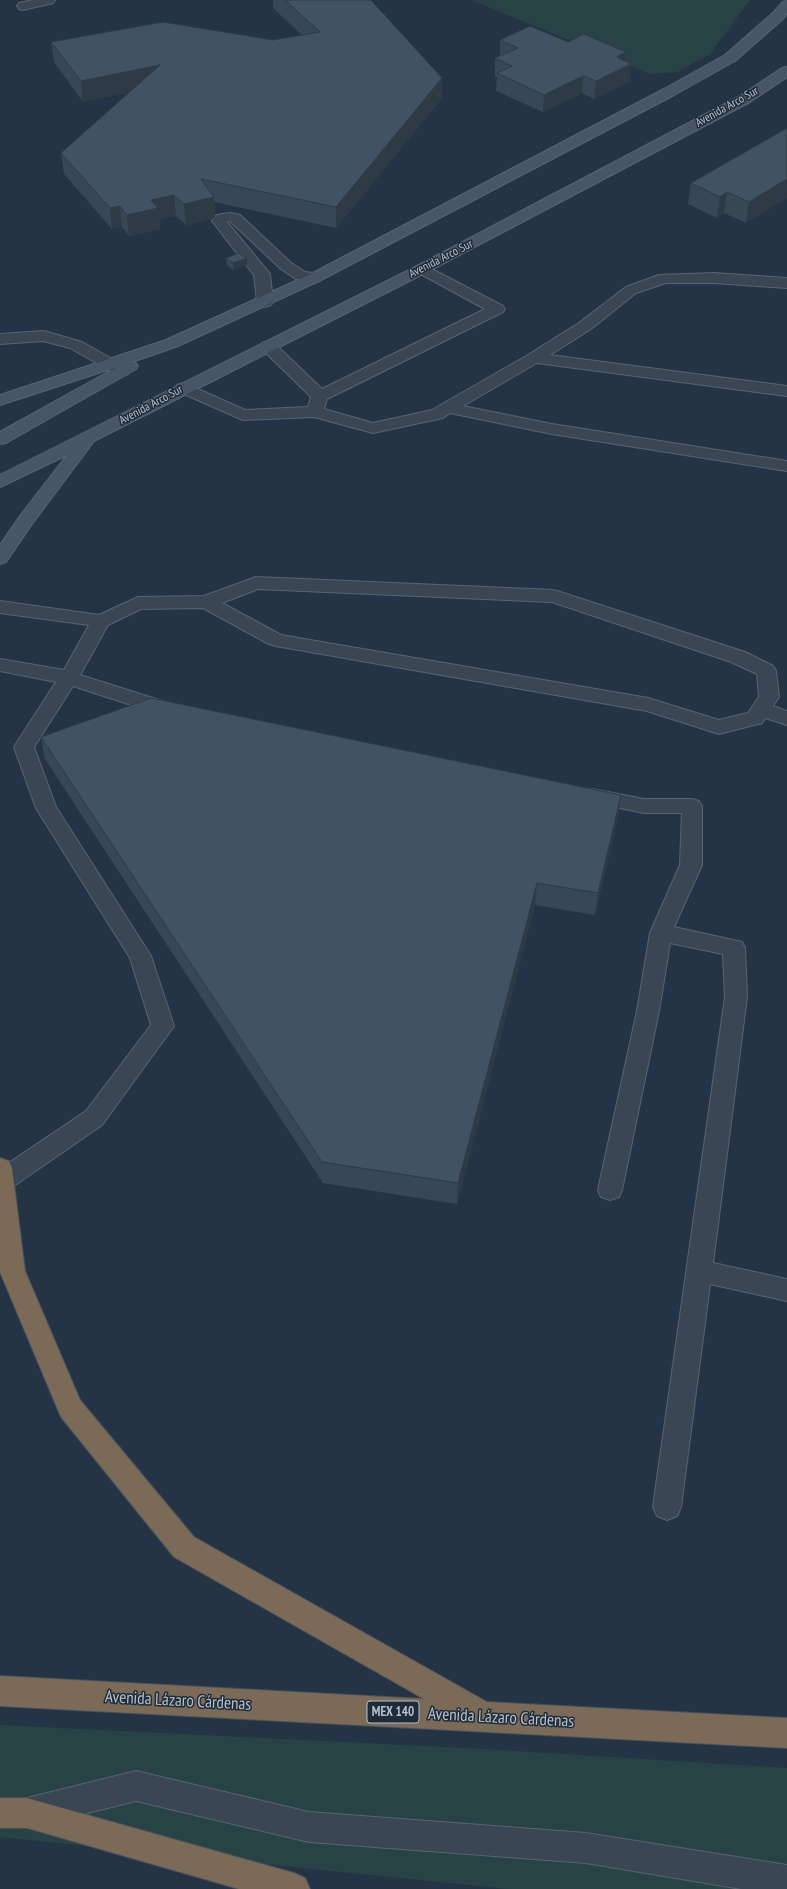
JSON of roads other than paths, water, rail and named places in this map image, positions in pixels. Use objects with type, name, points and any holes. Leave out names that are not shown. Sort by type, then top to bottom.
[{"type":"highway","points":[[1,1174],[12,1271],[70,1408],[184,1547],[485,1717]]},
{"type":"highway","name":"Avenida Lázaro Cárdenas","points":[[0,1691],[787,1733]]},
{"type":"highway","points":[[14,1813],[294,1889]]},
{"type":"main road","points":[[0,400],[115,367],[265,302],[316,278],[669,92],[730,58],[779,15],[787,5]]},
{"type":"main road","name":"Avenida Arco Sur","points":[[0,482],[89,438],[183,388],[422,269],[745,99],[787,71]]},
{"type":"main road","points":[[0,439],[115,367]]},
{"type":"main road","name":"Avenida Arco Sur","points":[[0,558],[26,520],[89,438]]},
{"type":"street","points":[[23,6],[49,0]]},
{"type":"street","points":[[265,302],[262,274],[219,221],[222,218],[235,218],[286,266],[300,276],[316,278]]},
{"type":"street","points":[[183,388],[243,415],[317,404],[497,309],[422,269]]},
{"type":"street","points":[[268,346],[317,404],[373,428],[437,414],[534,358],[585,326],[631,290],[664,278],[714,278],[787,283]]},
{"type":"street","points":[[0,339],[44,336],[76,345],[115,367]]},
{"type":"street","points":[[534,358],[787,391]]},
{"type":"street","points":[[448,408],[559,430],[766,464],[787,466]]},
{"type":"street","points":[[1,1174],[94,1118],[163,1026],[140,956],[46,808],[24,748],[69,678],[102,621],[138,603],[206,602],[256,582],[553,596],[738,657],[766,671],[769,697],[755,718],[719,727],[648,705],[276,640],[206,602]]},
{"type":"street","points":[[0,607],[102,621]]},
{"type":"street","points":[[0,665],[69,678],[157,708],[188,714]]},
{"type":"street","points":[[761,709],[787,718]]},
{"type":"street","points":[[574,792],[644,806],[692,806],[691,865],[661,933],[648,1011],[610,1190]]},
{"type":"street","points":[[661,933],[734,948],[736,997],[667,1507]]},
{"type":"street","points":[[699,1271],[787,1290]]},
{"type":"street","points":[[14,1813],[136,1786],[309,1827],[586,1848],[787,1880]]}]
